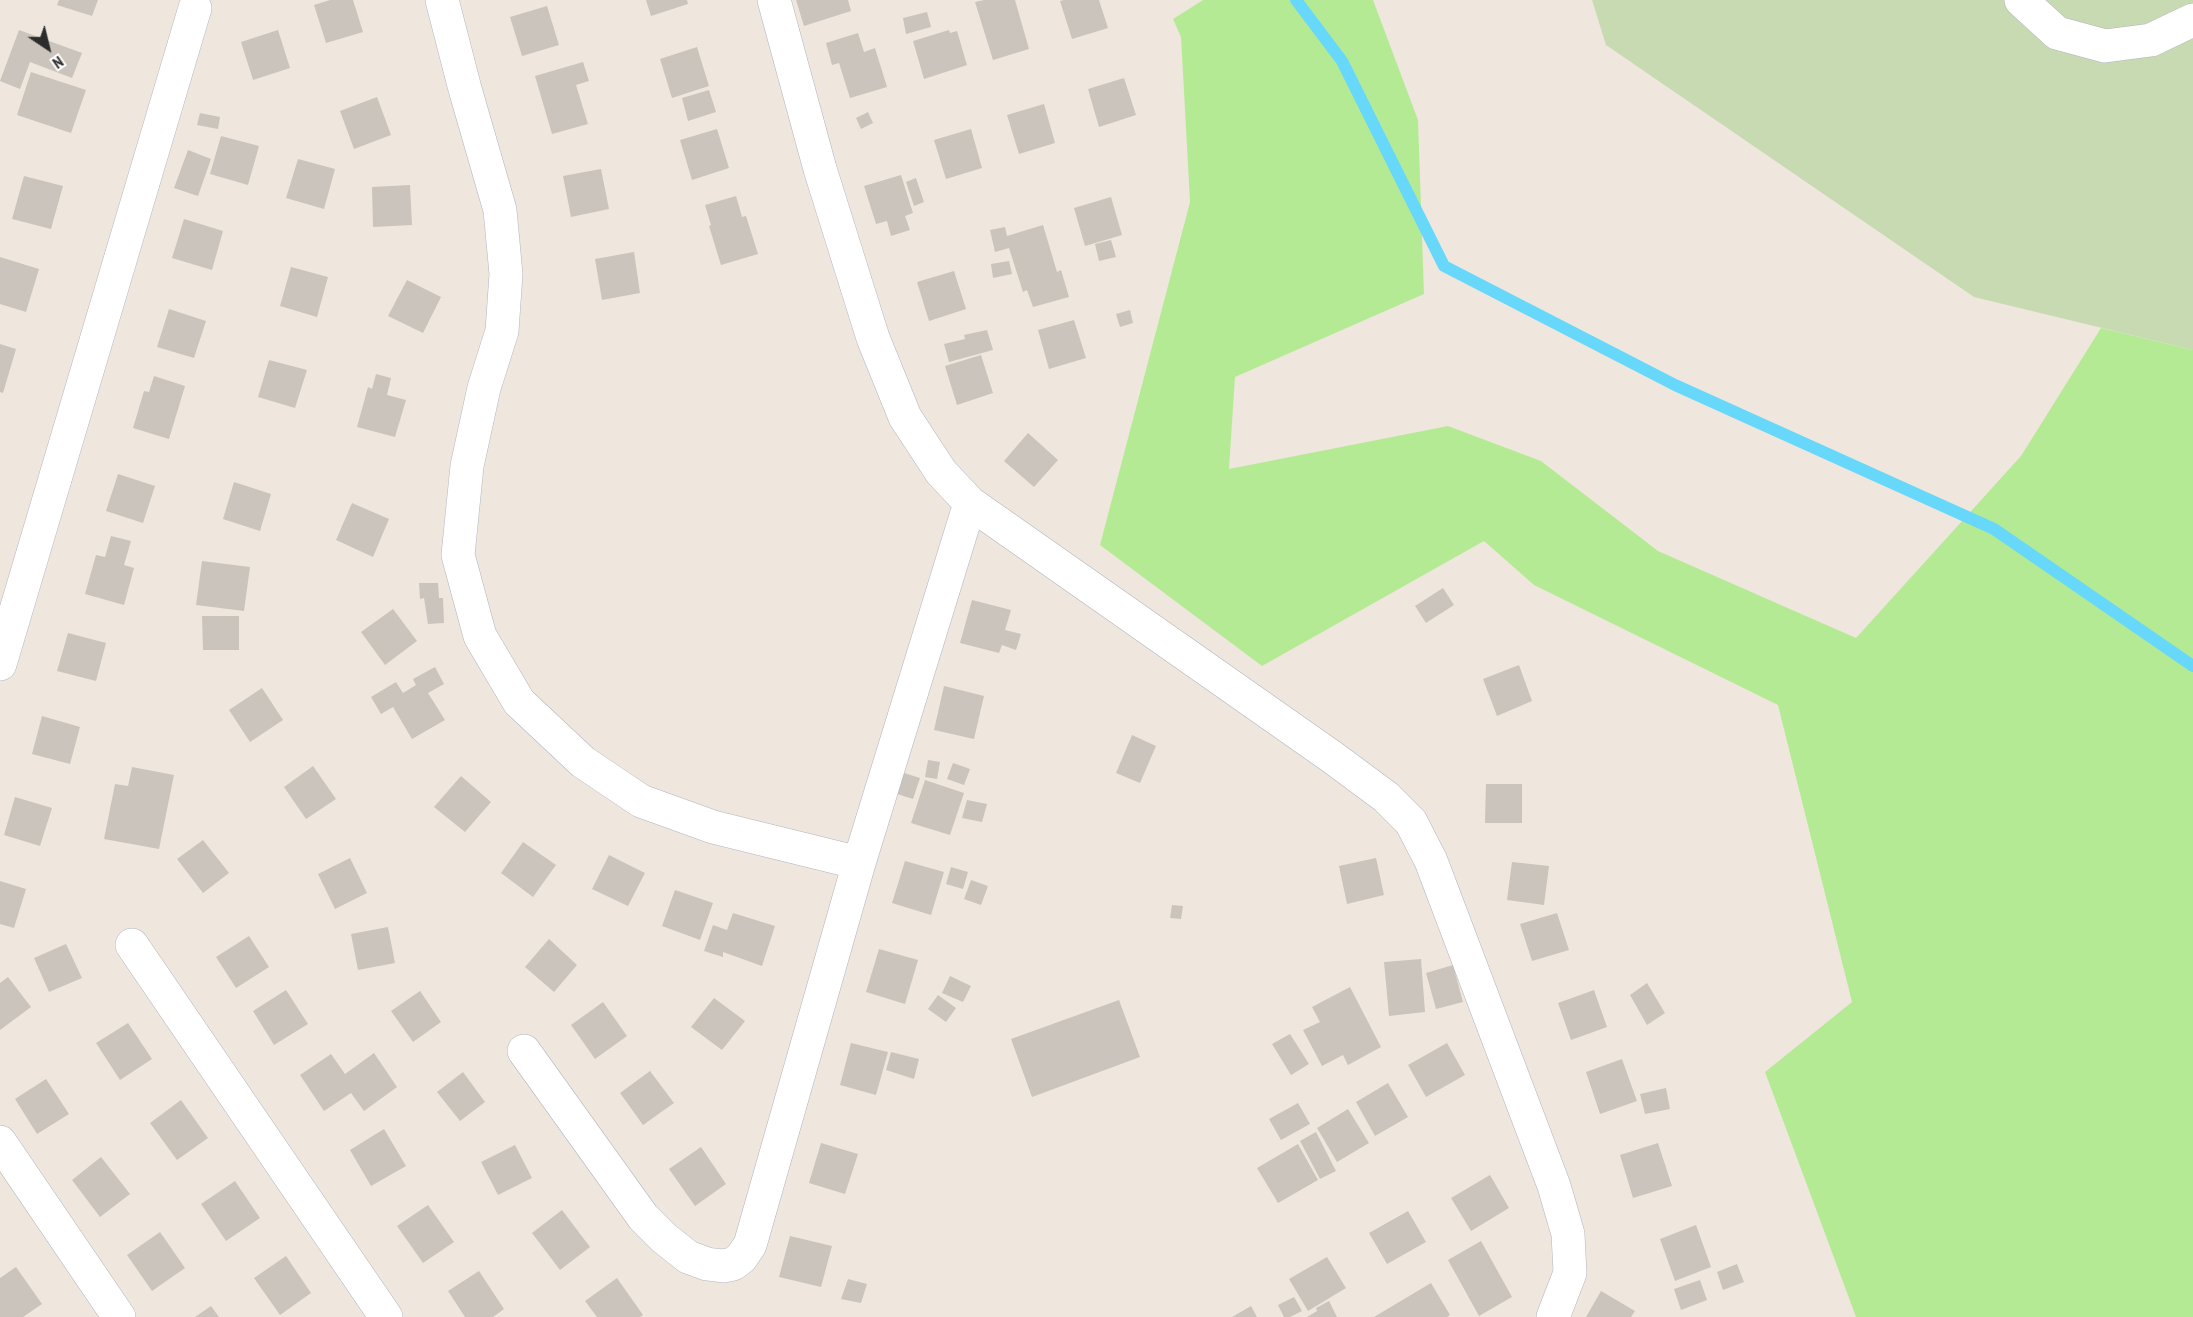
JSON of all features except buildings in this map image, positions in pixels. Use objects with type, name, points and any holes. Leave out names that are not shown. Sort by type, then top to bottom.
[{"type":"street","points":[[442,0],[500,210],[506,274],[502,331],[484,388],[467,466],[458,555],[480,636],[519,702],[583,762],[641,801],[714,827],[859,863]]},
{"type":"street","points":[[774,0],[820,169],[873,338],[905,417],[941,472],[970,504],[1332,757],[1386,797],[1411,822],[1431,861],[1554,1186],[1568,1234],[1570,1274],[1553,1317]]},
{"type":"street","points":[[2021,0],[2057,33],[2105,45],[2151,40],[2193,20]]},
{"type":"street","points":[[0,664],[195,8]]},
{"type":"street","points":[[524,1051],[643,1217],[657,1231],[688,1257],[707,1264],[723,1266],[733,1264],[741,1258],[750,1245],[859,863],[970,504]]},
{"type":"street","points":[[132,945],[386,1317]]},
{"type":"street","points":[[0,1142],[118,1317]]},
{"type":"green space","points":[[1203,0],[1373,0],[1418,120],[1424,294],[1235,377],[1229,469],[1448,426],[1541,461],[1658,551],[1856,638],[2021,456],[2101,328],[2193,350],[2193,1317],[1856,1317],[1765,1072],[1852,1002],[1778,705],[1534,585],[1484,541],[1262,666],[1100,545],[1190,202],[1181,37],[1173,19]]},
{"type":"green space","points":[[1592,0],[2193,0],[2193,350],[1974,297],[1606,45]]},
{"type":"waterway","points":[[1296,0],[1342,61],[1444,266],[1675,385],[1994,529],[2193,666]]}]
